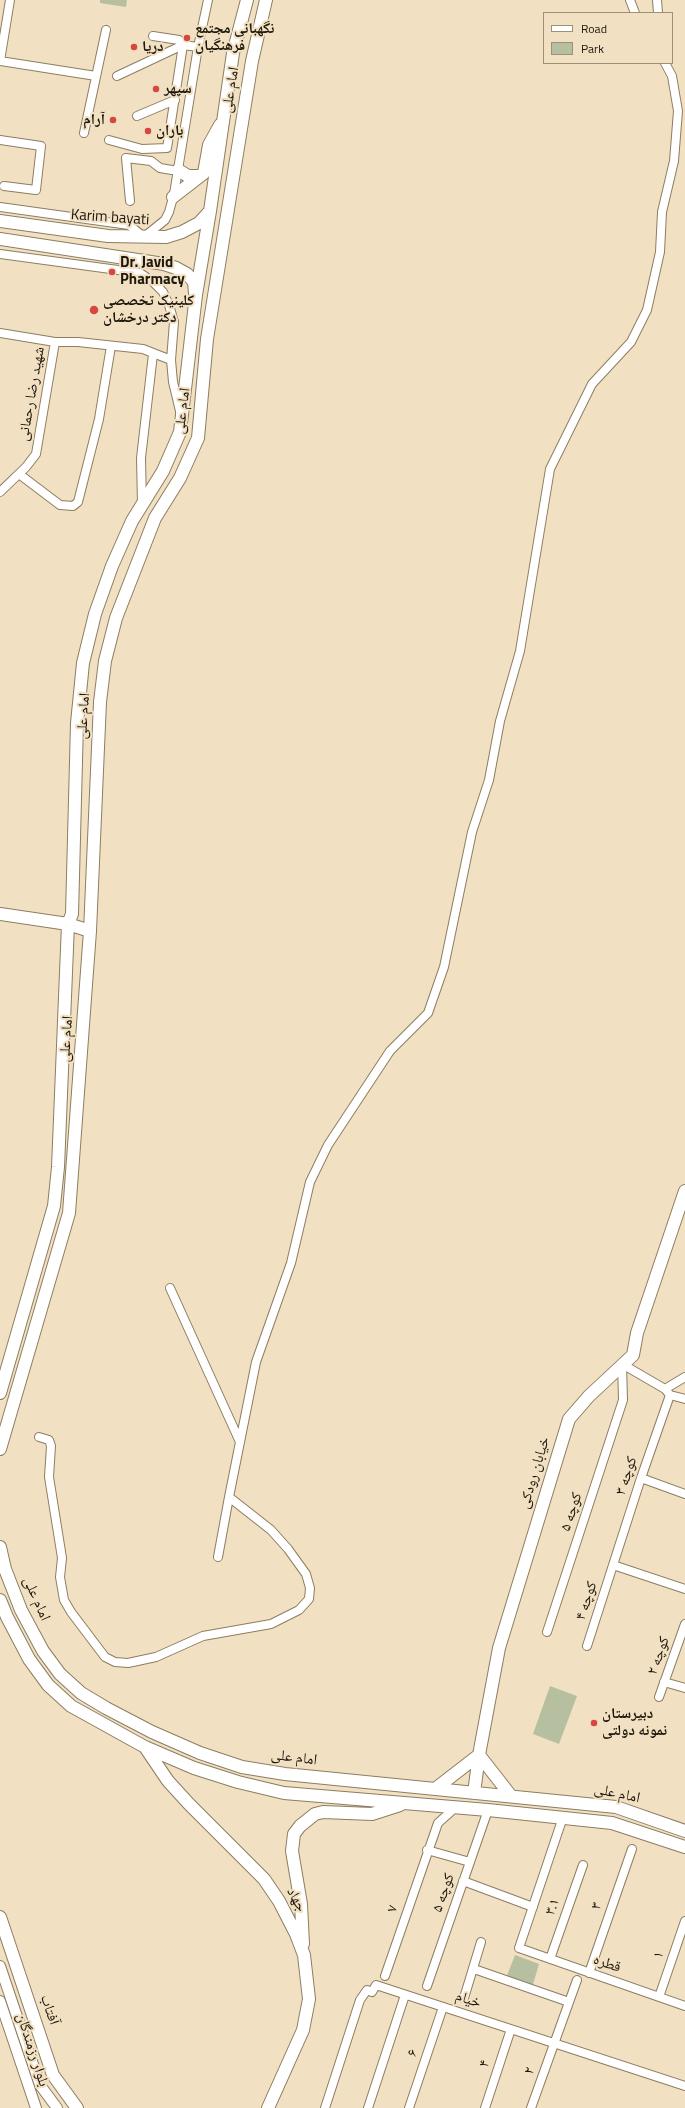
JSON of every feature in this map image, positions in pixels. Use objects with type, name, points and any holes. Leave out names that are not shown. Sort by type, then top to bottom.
[{"type":"main road","name":"امام علی","points":[[0,1393],[54,1206],[58,1167],[68,924],[72,914],[77,723],[83,663],[95,614],[112,566],[142,504],[163,471],[180,432],[196,295],[225,115],[233,53],[248,0]]},
{"type":"main road","name":"امام علی","points":[[0,1449],[58,1255],[70,1209],[90,931],[100,702],[105,661],[116,618],[155,518],[180,478],[198,438],[210,324],[252,61],[266,0]]},
{"type":"main road","points":[[173,197],[202,175],[209,145],[225,115]]},
{"type":"main road","points":[[178,170],[188,176],[202,175]]},
{"type":"main road","name":"Karim bayati","points":[[2,219],[72,232],[108,236],[166,237],[182,232],[199,223],[210,211]]},
{"type":"main road","points":[[68,249],[72,232]]},
{"type":"main road","points":[[0,239],[164,264],[187,274],[194,282],[196,295]]},
{"type":"main road","points":[[180,432],[198,438]]},
{"type":"main road","points":[[0,914],[68,924],[90,931]]},
{"type":"main road","name":"خیابان رودکی","points":[[474,1793],[479,1755],[499,1648],[569,1419],[589,1396],[632,1355],[637,1333],[685,1191]]},
{"type":"main road","points":[[54,1206],[70,1209]]},
{"type":"main road","name":"امام علی","points":[[0,1547],[5,1569],[21,1610],[43,1651],[60,1674],[81,1693],[106,1708],[152,1732],[200,1753],[242,1767],[285,1774],[616,1807],[685,1831]]},
{"type":"main road","name":"امام علی","points":[[0,1600],[6,1617],[29,1659],[48,1684],[71,1706],[145,1746],[194,1768],[238,1782],[284,1793],[488,1810],[612,1823],[685,1847]]},
{"type":"main road","name":"جهاد","points":[[145,1746],[168,1781],[264,1879],[280,1901],[296,1934],[304,1955],[309,1999],[303,2030],[268,2108]]},
{"type":"main road","points":[[435,1789],[479,1755],[510,1796]]},
{"type":"main road","points":[[304,1955],[301,1904],[292,1851],[294,1834],[300,1826],[315,1814],[323,1812],[372,1814],[405,1803]]},
{"type":"main road","name":"آفتاب","points":[[0,1917],[53,2076],[77,2108]]},
{"type":"street","points":[[10,0],[0,61],[96,76]]},
{"type":"street","points":[[0,207],[129,225],[144,237],[165,220],[173,197],[198,47],[208,0]]},
{"type":"street","points":[[630,0],[636,12]]},
{"type":"street","points":[[657,0],[658,12]]},
{"type":"street","points":[[84,133],[106,30]]},
{"type":"street","points":[[109,140],[142,149],[167,148],[183,45],[179,40],[154,36]]},
{"type":"street","points":[[117,76],[183,45],[198,47]]},
{"type":"street","points":[[666,64],[672,76]]},
{"type":"street","points":[[218,1557],[256,1362],[290,1263],[310,1182],[328,1145],[390,1051],[428,1013],[444,967],[472,832],[489,780],[500,721],[520,652],[550,469],[592,384],[631,342],[647,310],[660,252],[662,212],[674,161],[678,111],[669,64]]},
{"type":"street","points":[[138,116],[175,100]]},
{"type":"street","points":[[0,140],[41,146],[36,190],[4,186]]},
{"type":"street","points":[[130,201],[126,158],[151,161],[160,168],[178,170]]},
{"type":"street","points":[[0,254],[140,273],[163,292],[174,322],[171,360],[173,382],[182,415]]},
{"type":"street","name":"شهید رضا رحمانی","points":[[0,333],[55,342],[36,454],[19,474],[0,492]]},
{"type":"street","points":[[55,342],[143,349],[171,360]]},
{"type":"street","points":[[19,474],[60,505],[73,506],[78,502],[99,419],[111,346]]},
{"type":"street","points":[[142,504],[141,458],[153,354]]},
{"type":"street","points":[[170,1288],[240,1442]]},
{"type":"street","points":[[622,1364],[667,1392],[683,1399]]},
{"type":"street","name":"کوچه ۵","points":[[547,1632],[623,1400],[622,1364]]},
{"type":"street","points":[[667,1392],[685,1377]]},
{"type":"street","name":"کوچه ۳","points":[[613,1565],[667,1392]]},
{"type":"street","points":[[39,1437],[49,1440],[51,1446],[49,1476],[62,1558],[60,1577],[64,1600],[97,1648],[105,1657],[115,1662],[128,1663],[141,1661],[156,1657],[203,1636],[271,1624],[299,1610],[309,1599],[310,1588],[306,1574],[288,1549],[271,1530],[229,1497]]},
{"type":"street","points":[[641,1478],[685,1494]]},
{"type":"street","points":[[613,1565],[685,1589]]},
{"type":"street","name":"کوچه ۴","points":[[587,1646],[613,1565]]},
{"type":"street","name":"کوچه ۲","points":[[659,1697],[685,1624]]},
{"type":"street","points":[[664,1682],[685,1688]]},
{"type":"street","name":"۷","points":[[385,1976],[427,1850],[438,1822],[456,1808]]},
{"type":"street","name":"کوچه ۵","points":[[427,1986],[488,1810]]},
{"type":"street","points":[[463,1881],[533,1906],[564,1817]]},
{"type":"street","name":"۳","points":[[589,1972],[632,1849]]},
{"type":"street","points":[[427,1850],[470,1862]]},
{"type":"street","name":"۳.۱","points":[[550,1959],[583,1865]]},
{"type":"street","name":"قطره","points":[[533,1906],[519,1948],[685,2006]]},
{"type":"street","name":"۱","points":[[659,1997],[685,1921]]},
{"type":"street","points":[[464,1998],[482,1942]]},
{"type":"street","name":"بلوار رزمندگان","points":[[0,1966],[40,2085],[57,2108]]},
{"type":"street","points":[[474,1969],[569,2002]]},
{"type":"street","points":[[553,2043],[577,1980]]},
{"type":"street","name":"خیام","points":[[325,2108],[360,2000],[367,1990],[372,1992],[376,1985],[685,2086]]},
{"type":"street","points":[[368,2108],[405,1994]]},
{"type":"street","name":"بلوار رزمندگان","points":[[0,2001],[36,2108]]},
{"type":"street","name":"۶","points":[[409,2108],[443,2007]]},
{"type":"street","name":"۴","points":[[485,2108],[511,2029]]},
{"type":"street","name":"۲","points":[[531,2108],[553,2043]]},
{"type":"green space","points":[[100,0],[127,0],[126,7],[100,3]]},
{"type":"green space","points":[[550,1686],[577,1696],[559,1744],[533,1734]]},
{"type":"green space","points":[[515,1955],[539,1964],[532,1988],[506,1978]]},
{"type":"place","name":"نگهبانی مجتمع فرهنگیان","points":[[187,38]]},
{"type":"place","name":"دریا","points":[[134,47]]},
{"type":"place","name":"سپهر","points":[[156,89]]},
{"type":"place","name":"آرام","points":[[113,120]]},
{"type":"place","name":"باران","points":[[148,131]]},
{"type":"place","name":"Dr. Javid Pharmacy","points":[[112,272]]},
{"type":"place","name":"کلینیک تخصصی دکتر درخشان","points":[[94,310]]},
{"type":"place","name":"دبیرستان نمونه دولتی","points":[[594,1723]]}]
